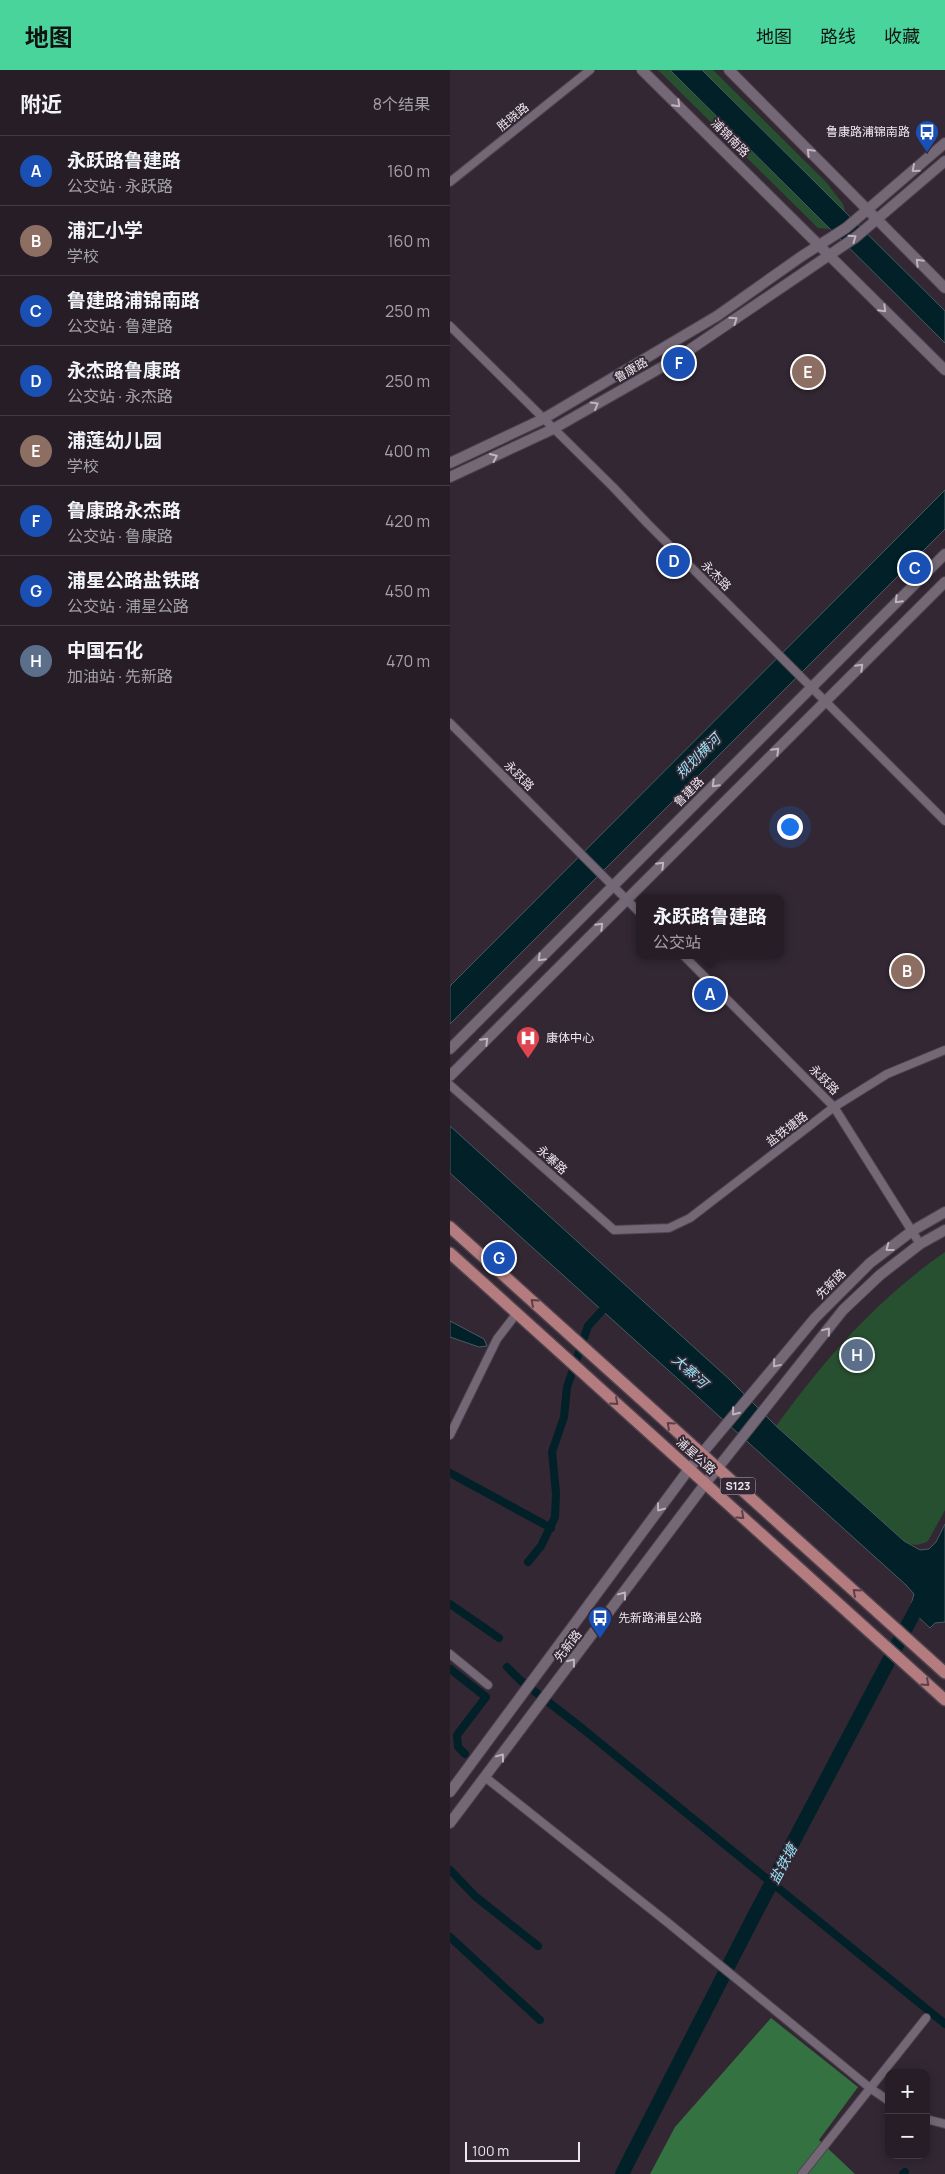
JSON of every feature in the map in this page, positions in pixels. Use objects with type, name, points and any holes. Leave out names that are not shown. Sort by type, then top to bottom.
[{"type":"main road","name":"浦星公路","points":[[450,1226],[945,1673]]},
{"type":"main road","name":"浦星公路","points":[[450,1253],[945,1700]]},
{"type":"street","name":"胜晓路","points":[[450,182],[590,70]]},
{"type":"street","name":"浦锦南路","points":[[642,70],[945,370]]},
{"type":"street","points":[[729,70],[945,288]]},
{"type":"street","name":"鲁康路","points":[[450,463],[543,419],[717,316],[802,256],[846,228],[945,144]]},
{"type":"street","name":"鲁康路","points":[[450,477],[553,430],[676,358],[856,237],[945,161]]},
{"type":"street","name":"永杰路","points":[[450,326],[945,821]]},
{"type":"street","name":"鲁建路","points":[[450,1049],[945,554]]},
{"type":"street","points":[[450,1076],[945,582]]},
{"type":"street","name":"永跃路","points":[[450,723],[612,886]]},
{"type":"street","points":[[612,886],[636,909]]},
{"type":"street","name":"永跃路","points":[[687,959],[834,1107],[920,1244]]},
{"type":"street","name":"盐铁塘路","points":[[647,1230],[669,1228],[690,1218],[834,1107],[887,1074],[945,1050]]},
{"type":"street","name":"永寨路","points":[[450,1084],[614,1230],[647,1230]]},
{"type":"street","name":"先新路","points":[[450,1792],[689,1469],[751,1393],[832,1299],[870,1263],[912,1231],[945,1212]]},
{"type":"street","points":[[920,1244],[945,1230]]},
{"type":"street","name":"先新路","points":[[450,1823],[705,1484],[843,1310],[880,1275],[920,1244]]},
{"type":"street","points":[[450,1435],[497,1339],[517,1314]]},
{"type":"street","points":[[450,1654],[488,1685]]},
{"type":"street","points":[[485,1777],[885,2098]]},
{"type":"street","points":[[802,2174],[926,2018]]},
{"type":"street","points":[[930,2120],[945,2124]]},
{"type":"green space","points":[[658,70],[670,70],[830,229],[818,228]]},
{"type":"green space","points":[[702,70],[713,70],[826,182],[843,204],[846,214]]},
{"type":"green space","points":[[945,1252],[945,1510],[928,1541],[919,1545],[913,1545],[904,1541],[776,1426],[833,1354],[874,1310],[920,1270]]},
{"type":"green space","points":[[771,2018],[858,2087],[819,2140],[855,2174],[650,2174],[675,2127]]},
{"type":"water","points":[[670,70],[702,70],[945,311],[945,343]]},
{"type":"water","name":"规划横河","points":[[945,490],[945,529],[450,1024],[450,986]]},
{"type":"water","name":"大寨河","points":[[450,1126],[729,1379],[776,1426],[904,1541],[920,1550],[929,1549],[936,1542],[945,1524],[945,1622],[935,1623],[930,1628],[910,1609],[914,1594],[906,1585],[450,1173]]},
{"type":"water","points":[[450,1321],[484,1339],[487,1346],[479,1347],[450,1337]]},
{"type":"waterway","points":[[528,1562],[541,1546],[555,1517],[556,1493],[552,1452],[564,1417],[567,1387],[588,1326],[608,1304]]},
{"type":"waterway","points":[[450,1473],[551,1528]]},
{"type":"waterway","name":"盐铁塘","points":[[622,2174],[753,1918],[923,1596]]},
{"type":"waterway","points":[[450,1604],[499,1638]]},
{"type":"waterway","points":[[507,1667],[520,1680],[583,1729],[945,2024]]},
{"type":"waterway","points":[[450,1669],[486,1697],[457,1735],[458,1747],[465,1754]]},
{"type":"waterway","points":[[450,1870],[476,1897],[538,1946]]},
{"type":"waterway","points":[[450,1937],[540,2020]]},
{"type":"place","name":"鲁康路浦锦南路","points":[[927,153]]},
{"type":"place","name":"鲁康路永杰路","points":[[679,363]]},
{"type":"place","name":"浦莲幼儿园","points":[[808,372]]},
{"type":"place","name":"永杰路鲁康路","points":[[674,561]]},
{"type":"place","name":"鲁建路浦锦南路","points":[[915,568]]},
{"type":"place","name":"浦汇小学","points":[[907,971]]},
{"type":"place","name":"永跃路鲁建路","points":[[710,994]]},
{"type":"place","name":"康体中心","points":[[528,1059]]},
{"type":"place","name":"浦星公路盐铁路","points":[[499,1258]]},
{"type":"place","name":"中国石化","points":[[857,1355]]},
{"type":"place","name":"先新路浦星公路","points":[[600,1639]]}]
